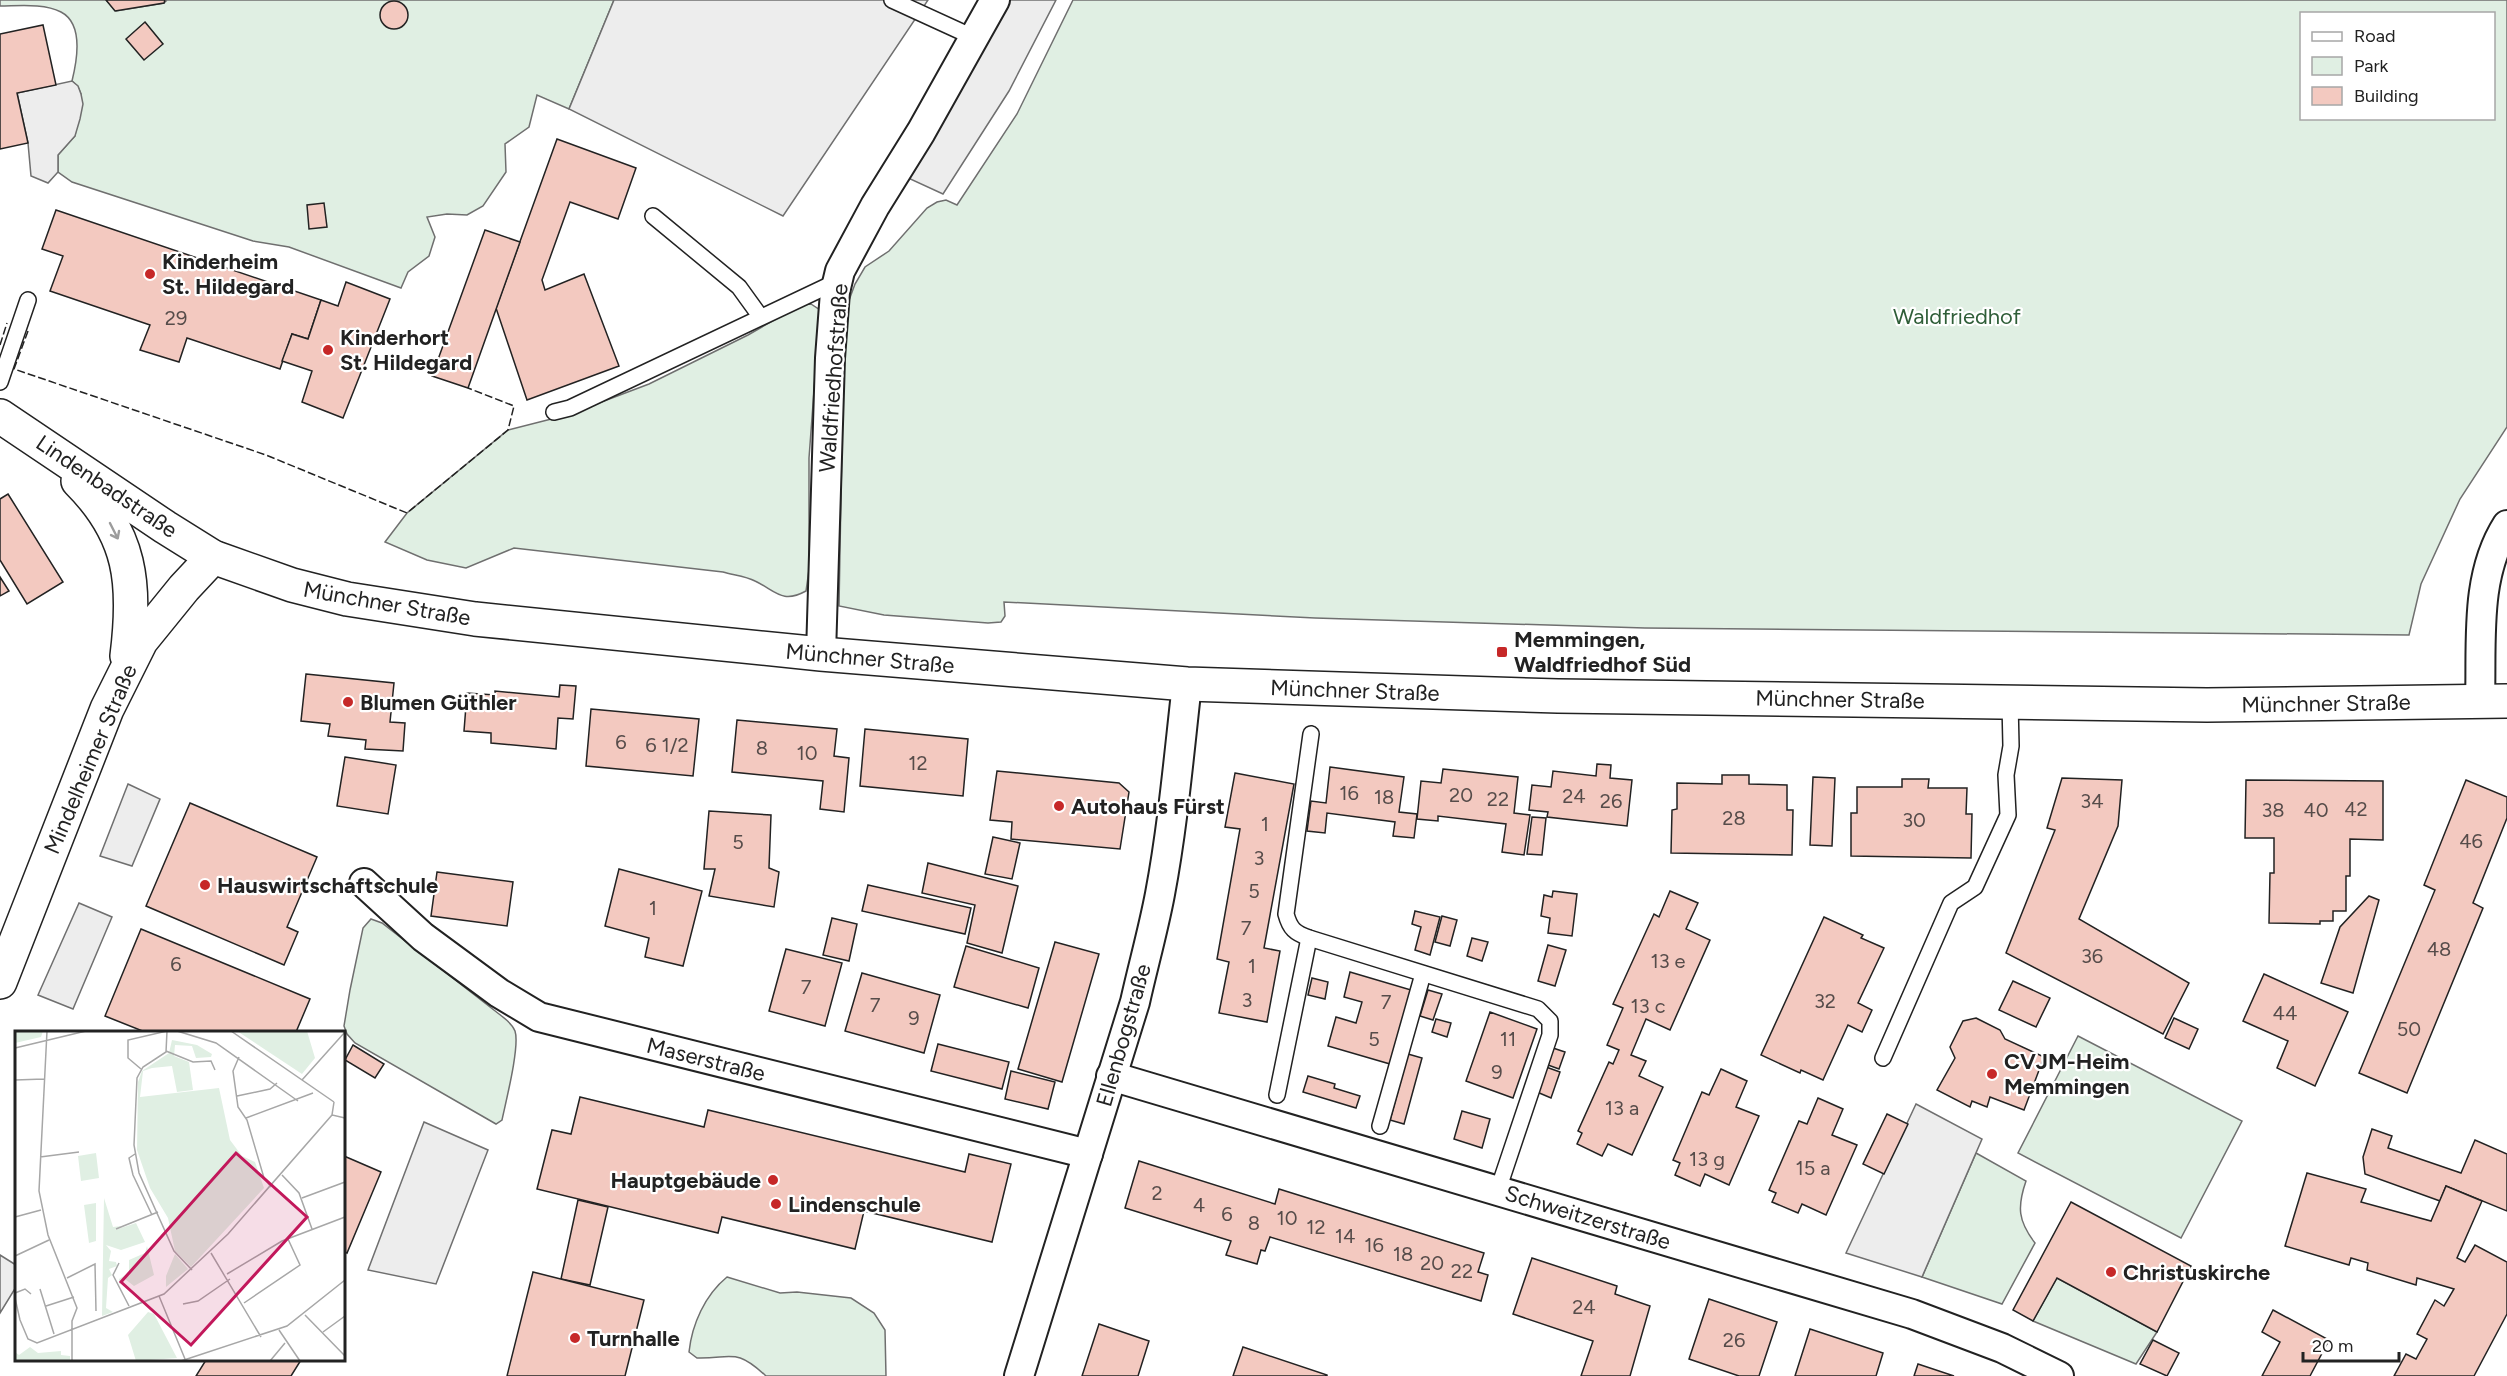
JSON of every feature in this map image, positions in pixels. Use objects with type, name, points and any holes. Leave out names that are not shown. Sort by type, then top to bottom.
[{"type":"street","name":"Waldfriedhofstraße","points":[[821,654],[829,370],[838,281],[852,246],[874,206],[921,132],[995,0]]},
{"type":"street","name":"Lindenbadstraße","points":[[0,416],[213,557]]},
{"type":"street","points":[[37,439],[100,502],[123,549],[131,582],[133,613],[126,669]]},
{"type":"street","points":[[2494,701],[2482,603],[2490,560],[2507,525]]},
{"type":"street","name":"Münchner Straße","points":[[213,557],[292,585],[347,599],[412,611],[525,625],[821,654],[1187,684],[1557,696],[2206,705],[2494,701]]},
{"type":"street","name":"Mindelheimer Straße","points":[[0,982],[107,709],[126,669],[156,620],[213,557]]},
{"type":"street","name":"Ellenbogstraße","points":[[1018,1376],[1135,1002],[1160,893],[1187,684]]},
{"type":"street","name":"Maserstraße","points":[[364,883],[423,937],[499,993],[539,1017],[1088,1154]]},
{"type":"street","name":"Schweitzerstraße","points":[[1112,1076],[1912,1314],[2002,1348],[2059,1376]]},
{"type":"lane","points":[[892,0],[975,38]]},
{"type":"lane","points":[[653,216],[738,287],[760,316]]},
{"type":"lane","points":[[554,412],[570,408],[838,281]]},
{"type":"lane","points":[[0,382],[28,300]]},
{"type":"lane","points":[[1883,1058],[1951,903],[1975,886],[2008,815],[2006,775],[2011,746],[2010,702]]},
{"type":"lane","points":[[1311,734],[1287,914],[1290,927],[1296,933],[1309,938],[1538,1009],[1550,1021],[1550,1035],[1498,1190]]},
{"type":"lane","points":[[1276,1095],[1309,938]]},
{"type":"lane","points":[[1380,1126],[1423,974]]},
{"type":"green space","points":[[0,0],[106,0],[116,11],[164,3],[167,0],[614,0],[569,109],[537,95],[529,127],[505,144],[506,172],[483,206],[467,215],[447,214],[427,217],[435,237],[429,256],[408,272],[401,288],[289,247],[253,241],[72,182],[58,172],[58,155],[75,136],[81,94],[72,81],[77,54],[73,25],[61,12],[54,9],[0,6]]},
{"type":"green space","name":"Waldfriedhof","points":[[1073,0],[2507,0],[2507,427],[2460,499],[2421,584],[2409,635],[1645,628],[1315,618],[1004,602],[1005,616],[1001,622],[988,623],[884,615],[839,606],[843,385],[848,303],[865,267],[889,251],[927,208],[946,200],[957,205],[1017,114]]},
{"type":"green space","points":[[811,304],[820,310],[809,458],[809,570],[806,591],[798,595],[785,596],[751,579],[723,572],[514,548],[466,568],[427,560],[385,542],[407,513],[508,430],[567,415],[649,384],[748,335],[800,305]]},
{"type":"green space","points":[[371,919],[382,923],[514,1028],[516,1049],[512,1074],[502,1120],[496,1124],[355,1043],[347,1034],[344,1026],[350,990],[363,928]]},
{"type":"green space","points":[[2078,1036],[2242,1121],[2181,1238],[2018,1153]]},
{"type":"green space","points":[[1976,1153],[2026,1181],[2020,1206],[2022,1221],[2035,1243],[2002,1304],[1922,1277]]},
{"type":"green space","points":[[727,1277],[780,1293],[797,1292],[851,1298],[874,1313],[885,1330],[886,1376],[766,1376],[747,1361],[733,1356],[697,1358],[689,1352],[693,1331],[706,1301]]},
{"type":"green space","points":[[2057,1278],[2157,1332],[2136,1364],[2033,1321]]},
{"type":"shaded area","points":[[614,0],[928,0],[783,216],[569,109]]},
{"type":"shaded area","points":[[995,0],[1056,0],[1009,91],[943,194],[895,172]]},
{"type":"shaded area","points":[[72,81],[78,86],[81,94],[83,104],[80,119],[75,136],[58,155],[58,172],[48,183],[31,176],[28,143],[17,93]]},
{"type":"shaded area","points":[[128,784],[160,799],[132,866],[100,856]]},
{"type":"shaded area","points":[[79,903],[112,917],[73,1009],[38,995]]},
{"type":"shaded area","points":[[1916,1104],[1982,1139],[1922,1277],[1846,1253]]},
{"type":"shaded area","points":[[424,1122],[488,1150],[436,1284],[368,1270]]},
{"type":"shaded area","points":[[0,1255],[15,1264],[15,1289],[0,1313]]},
{"type":"building","points":[[106,0],[165,0],[164,3],[115,11]]},
{"type":"building","points":[[394,1],[404,5],[408,15],[404,25],[394,29],[384,25],[380,15],[384,5]]},
{"type":"building","points":[[145,22],[163,44],[144,60],[126,39]]},
{"type":"building","points":[[43,25],[56,85],[17,93],[28,143],[0,149],[0,34]]},
{"type":"building","points":[[557,139],[636,168],[618,219],[570,202],[542,280],[545,290],[584,274],[619,366],[527,400],[496,308]]},
{"type":"building","points":[[324,203],[327,227],[309,229],[307,205]]},
{"type":"building","name":"Kinderheim St. Hildegard","points":[[56,210],[321,300],[308,339],[292,334],[280,369],[187,338],[179,362],[140,350],[150,325],[50,291],[63,256],[42,249]]},
{"type":"building","points":[[485,230],[520,242],[468,388],[432,376]]},
{"type":"building","name":"Kinderhort St. Hildegard","points":[[346,282],[390,299],[343,418],[302,402],[312,371],[282,361],[292,334],[308,339],[321,300],[338,306]]},
{"type":"building","points":[[8,494],[63,582],[27,604],[0,560],[0,499]]},
{"type":"building","points":[[0,577],[9,591],[0,596]]},
{"type":"building","name":"Blumen Güthler","points":[[306,674],[394,683],[390,722],[405,723],[403,751],[365,749],[366,740],[328,736],[330,724],[301,721]]},
{"type":"building","points":[[560,685],[576,686],[573,719],[558,718],[556,749],[491,743],[491,733],[464,731],[467,693],[495,695],[495,691],[559,697]]},
{"type":"building","points":[[591,709],[699,719],[693,776],[586,766]]},
{"type":"building","points":[[737,720],[837,729],[834,756],[849,758],[844,812],[820,809],[823,781],[732,772]]},
{"type":"building","points":[[865,729],[968,739],[963,796],[860,786]]},
{"type":"building","points":[[345,757],[396,765],[388,814],[337,806]]},
{"type":"building","points":[[1597,764],[1611,765],[1610,778],[1632,780],[1627,826],[1547,817],[1548,812],[1529,810],[1532,785],[1551,787],[1553,771],[1596,776]]},
{"type":"building","points":[[1330,767],[1404,777],[1399,812],[1417,814],[1414,838],[1393,836],[1395,822],[1327,813],[1325,833],[1307,831],[1311,801],[1326,803]]},
{"type":"building","points":[[1443,769],[1518,777],[1514,813],[1530,815],[1524,855],[1502,852],[1506,824],[1438,816],[1438,821],[1417,819],[1421,781],[1441,783]]},
{"type":"building","name":"Autohaus Fürst","points":[[997,771],[1119,783],[1129,792],[1120,849],[1011,839],[1012,822],[990,820]]},
{"type":"building","points":[[1235,773],[1294,784],[1264,948],[1280,951],[1267,1022],[1219,1013],[1229,962],[1217,959],[1240,829],[1225,827]]},
{"type":"building","points":[[1722,775],[1749,775],[1749,784],[1787,785],[1787,810],[1793,810],[1792,855],[1671,853],[1672,810],[1677,809],[1677,783],[1722,784]]},
{"type":"building","points":[[1813,777],[1835,778],[1832,846],[1810,845]]},
{"type":"building","points":[[2062,778],[2122,780],[2118,826],[2079,919],[2189,983],[2163,1034],[2006,953],[2055,830],[2047,828]]},
{"type":"building","points":[[1902,779],[1929,779],[1928,788],[1967,788],[1966,814],[1972,814],[1971,858],[1851,856],[1851,813],[1857,813],[1857,787],[1902,787]]},
{"type":"building","points":[[2246,780],[2383,781],[2383,840],[2350,839],[2350,876],[2346,876],[2346,911],[2333,911],[2333,921],[2320,921],[2320,924],[2269,923],[2270,873],[2274,873],[2274,838],[2245,838]]},
{"type":"building","points":[[2466,780],[2507,797],[2507,818],[2473,903],[2483,908],[2407,1093],[2359,1073],[2435,890],[2424,885]]},
{"type":"building","points":[[190,803],[317,857],[287,927],[298,932],[284,965],[146,906]]},
{"type":"building","points":[[709,811],[771,815],[769,868],[779,872],[774,907],[709,896],[715,869],[704,869]]},
{"type":"building","points":[[1532,817],[1546,818],[1542,855],[1527,854]]},
{"type":"building","points":[[993,837],[1020,843],[1012,879],[985,874]]},
{"type":"building","points":[[928,863],[1018,886],[1002,953],[967,943],[975,905],[922,893]]},
{"type":"building","points":[[619,869],[702,891],[683,966],[645,957],[649,938],[605,926]]},
{"type":"building","points":[[437,872],[513,882],[507,926],[431,916]]},
{"type":"building","points":[[868,885],[971,908],[965,934],[862,911]]},
{"type":"building","points":[[1553,891],[1577,894],[1572,936],[1548,933],[1550,918],[1541,916],[1544,895],[1552,897]]},
{"type":"building","points":[[1670,891],[1698,903],[1686,929],[1710,940],[1670,1030],[1646,1019],[1631,1055],[1646,1061],[1639,1076],[1663,1087],[1632,1155],[1608,1144],[1602,1156],[1577,1144],[1582,1133],[1578,1131],[1609,1062],[1613,1064],[1619,1050],[1607,1045],[1623,1008],[1613,1004],[1654,914],[1659,917]]},
{"type":"building","points":[[2369,896],[2379,900],[2353,993],[2321,983],[2340,927]]},
{"type":"building","points":[[1415,911],[1440,917],[1430,955],[1415,950],[1421,927],[1412,924]]},
{"type":"building","points":[[1442,916],[1457,920],[1450,946],[1435,942]]},
{"type":"building","points":[[1824,917],[1863,935],[1861,938],[1884,948],[1858,1003],[1872,1010],[1862,1032],[1848,1025],[1823,1080],[1801,1070],[1800,1073],[1761,1055]]},
{"type":"building","points":[[832,918],[857,924],[849,961],[823,955]]},
{"type":"building","points":[[141,929],[310,999],[296,1031],[142,1031],[105,1016]]},
{"type":"building","points":[[1472,938],[1488,942],[1482,961],[1467,956]]},
{"type":"building","points":[[1055,942],[1099,954],[1062,1082],[1018,1069]]},
{"type":"building","points":[[1548,945],[1566,950],[1555,986],[1538,981]]},
{"type":"building","points":[[966,946],[1039,968],[1028,1008],[954,987]]},
{"type":"building","points":[[786,949],[842,963],[825,1026],[769,1011]]},
{"type":"building","points":[[1350,972],[1411,990],[1390,1064],[1328,1046],[1336,1017],[1356,1023],[1362,1002],[1344,997]]},
{"type":"building","points":[[862,973],[940,995],[924,1053],[845,1031]]},
{"type":"building","points":[[2264,974],[2348,1012],[2315,1086],[2277,1068],[2288,1041],[2243,1021]]},
{"type":"building","points":[[1312,978],[1328,982],[1325,999],[1308,995]]},
{"type":"building","points":[[2013,981],[2050,998],[2036,1027],[1999,1010]]},
{"type":"building","points":[[1428,990],[1442,994],[1433,1020],[1420,1016]]},
{"type":"building","points":[[1490,1012],[1537,1029],[1513,1098],[1466,1081]]},
{"type":"building","name":"CVJM-Heim Memmingen","points":[[1976,1018],[2000,1030],[2005,1039],[2044,1057],[2024,1110],[1990,1097],[1987,1107],[1972,1101],[1970,1107],[1937,1090],[1955,1058],[1950,1047],[1963,1021]]},
{"type":"building","points":[[2174,1018],[2198,1029],[2189,1049],[2165,1038]]},
{"type":"building","points":[[1436,1019],[1451,1023],[1447,1037],[1432,1032]]},
{"type":"building","points":[[938,1044],[1009,1062],[1002,1089],[931,1071]]},
{"type":"building","points":[[353,1045],[384,1064],[375,1078],[345,1060]]},
{"type":"building","points":[[1553,1048],[1565,1052],[1559,1069],[1548,1065]]},
{"type":"building","points":[[1408,1054],[1422,1058],[1404,1124],[1390,1120]]},
{"type":"building","points":[[1546,1067],[1560,1072],[1551,1098],[1537,1092]]},
{"type":"building","points":[[1721,1069],[1747,1081],[1736,1107],[1759,1116],[1729,1185],[1705,1174],[1700,1186],[1675,1175],[1680,1163],[1673,1160],[1702,1092],[1709,1095]]},
{"type":"building","points":[[1011,1071],[1055,1082],[1048,1109],[1005,1099]]},
{"type":"building","points":[[1308,1076],[1335,1084],[1334,1088],[1360,1096],[1356,1108],[1303,1092]]},
{"type":"building","name":"Hauptgebäude","points":[[580,1097],[704,1127],[708,1110],[965,1172],[969,1154],[1011,1164],[992,1242],[864,1211],[855,1249],[722,1217],[718,1233],[537,1189],[552,1130],[571,1134]]},
{"type":"building","points":[[1818,1098],[1843,1109],[1832,1135],[1857,1145],[1826,1215],[1802,1204],[1798,1213],[1772,1202],[1776,1193],[1769,1190],[1799,1121],[1807,1124]]},
{"type":"building","points":[[1462,1111],[1490,1119],[1482,1148],[1454,1139]]},
{"type":"building","points":[[1887,1114],[1908,1124],[1884,1174],[1863,1164]]},
{"type":"building","points":[[2372,1129],[2392,1136],[2388,1148],[2461,1173],[2475,1140],[2507,1154],[2507,1211],[2446,1186],[2440,1201],[2365,1174],[2363,1157]]},
{"type":"building","points":[[345,1156],[381,1172],[347,1253],[345,1252]]},
{"type":"building","points":[[1139,1161],[1275,1204],[1279,1189],[1484,1253],[1478,1272],[1488,1275],[1481,1301],[1270,1237],[1265,1251],[1261,1250],[1257,1264],[1226,1255],[1231,1241],[1125,1208]]},
{"type":"building","points":[[2307,1173],[2366,1189],[2361,1202],[2431,1221],[2446,1186],[2482,1201],[2457,1258],[2465,1262],[2475,1245],[2507,1262],[2507,1314],[2474,1376],[2394,1376],[2406,1354],[2416,1359],[2427,1339],[2417,1334],[2435,1300],[2444,1306],[2454,1289],[2417,1278],[2416,1285],[2367,1270],[2368,1263],[2351,1258],[2349,1265],[2285,1246]]},
{"type":"building","points":[[578,1200],[608,1207],[590,1285],[561,1279]]},
{"type":"building","name":"Christuskirche","points":[[2071,1202],[2191,1266],[2157,1332],[2057,1278],[2033,1321],[2013,1310]]},
{"type":"building","points":[[1532,1258],[1617,1286],[1615,1294],[1650,1306],[1630,1376],[1581,1376],[1593,1341],[1513,1314]]},
{"type":"building","name":"Turnhalle","points":[[533,1272],[644,1300],[625,1376],[507,1376]]},
{"type":"building","points":[[1709,1299],[1777,1322],[1759,1376],[1739,1376],[1689,1359]]},
{"type":"building","points":[[2273,1310],[2329,1340],[2310,1376],[2262,1376],[2280,1342],[2262,1332]]},
{"type":"building","points":[[1099,1324],[1149,1341],[1138,1376],[1082,1376]]},
{"type":"building","points":[[1810,1329],[1883,1353],[1876,1376],[1795,1376]]},
{"type":"building","points":[[2153,1340],[2179,1353],[2167,1376],[2140,1364]]},
{"type":"building","points":[[1243,1347],[1327,1375],[1327,1376],[1233,1376]]},
{"type":"building","points":[[205,1361],[300,1361],[291,1376],[196,1376]]},
{"type":"building","points":[[1918,1364],[1954,1376],[1914,1376]]},
{"type":"fence","points":[[0,345],[7,323]]},
{"type":"fence","points":[[28,331],[14,369],[266,455],[407,513],[508,430],[514,406],[468,388]]},
{"type":"place","name":"Kinderheim St. Hildegard","points":[[150,274]]},
{"type":"place","name":"Kinderhort St. Hildegard","points":[[328,350]]},
{"type":"place","name":"Memmingen, Waldfriedhof Süd","points":[[1502,652]]},
{"type":"place","name":"Blumen Güthler","points":[[348,702]]},
{"type":"place","name":"Autohaus Fürst","points":[[1059,806]]},
{"type":"place","name":"Hauswirtschaftschule","points":[[205,885]]},
{"type":"place","name":"CVJM-Heim Memmingen","points":[[1992,1074]]},
{"type":"place","name":"Hauptgebäude","points":[[773,1180]]},
{"type":"place","name":"Lindenschule","points":[[776,1204]]},
{"type":"place","name":"Christuskirche","points":[[2111,1272]]},
{"type":"place","name":"Turnhalle","points":[[575,1338]]}]
